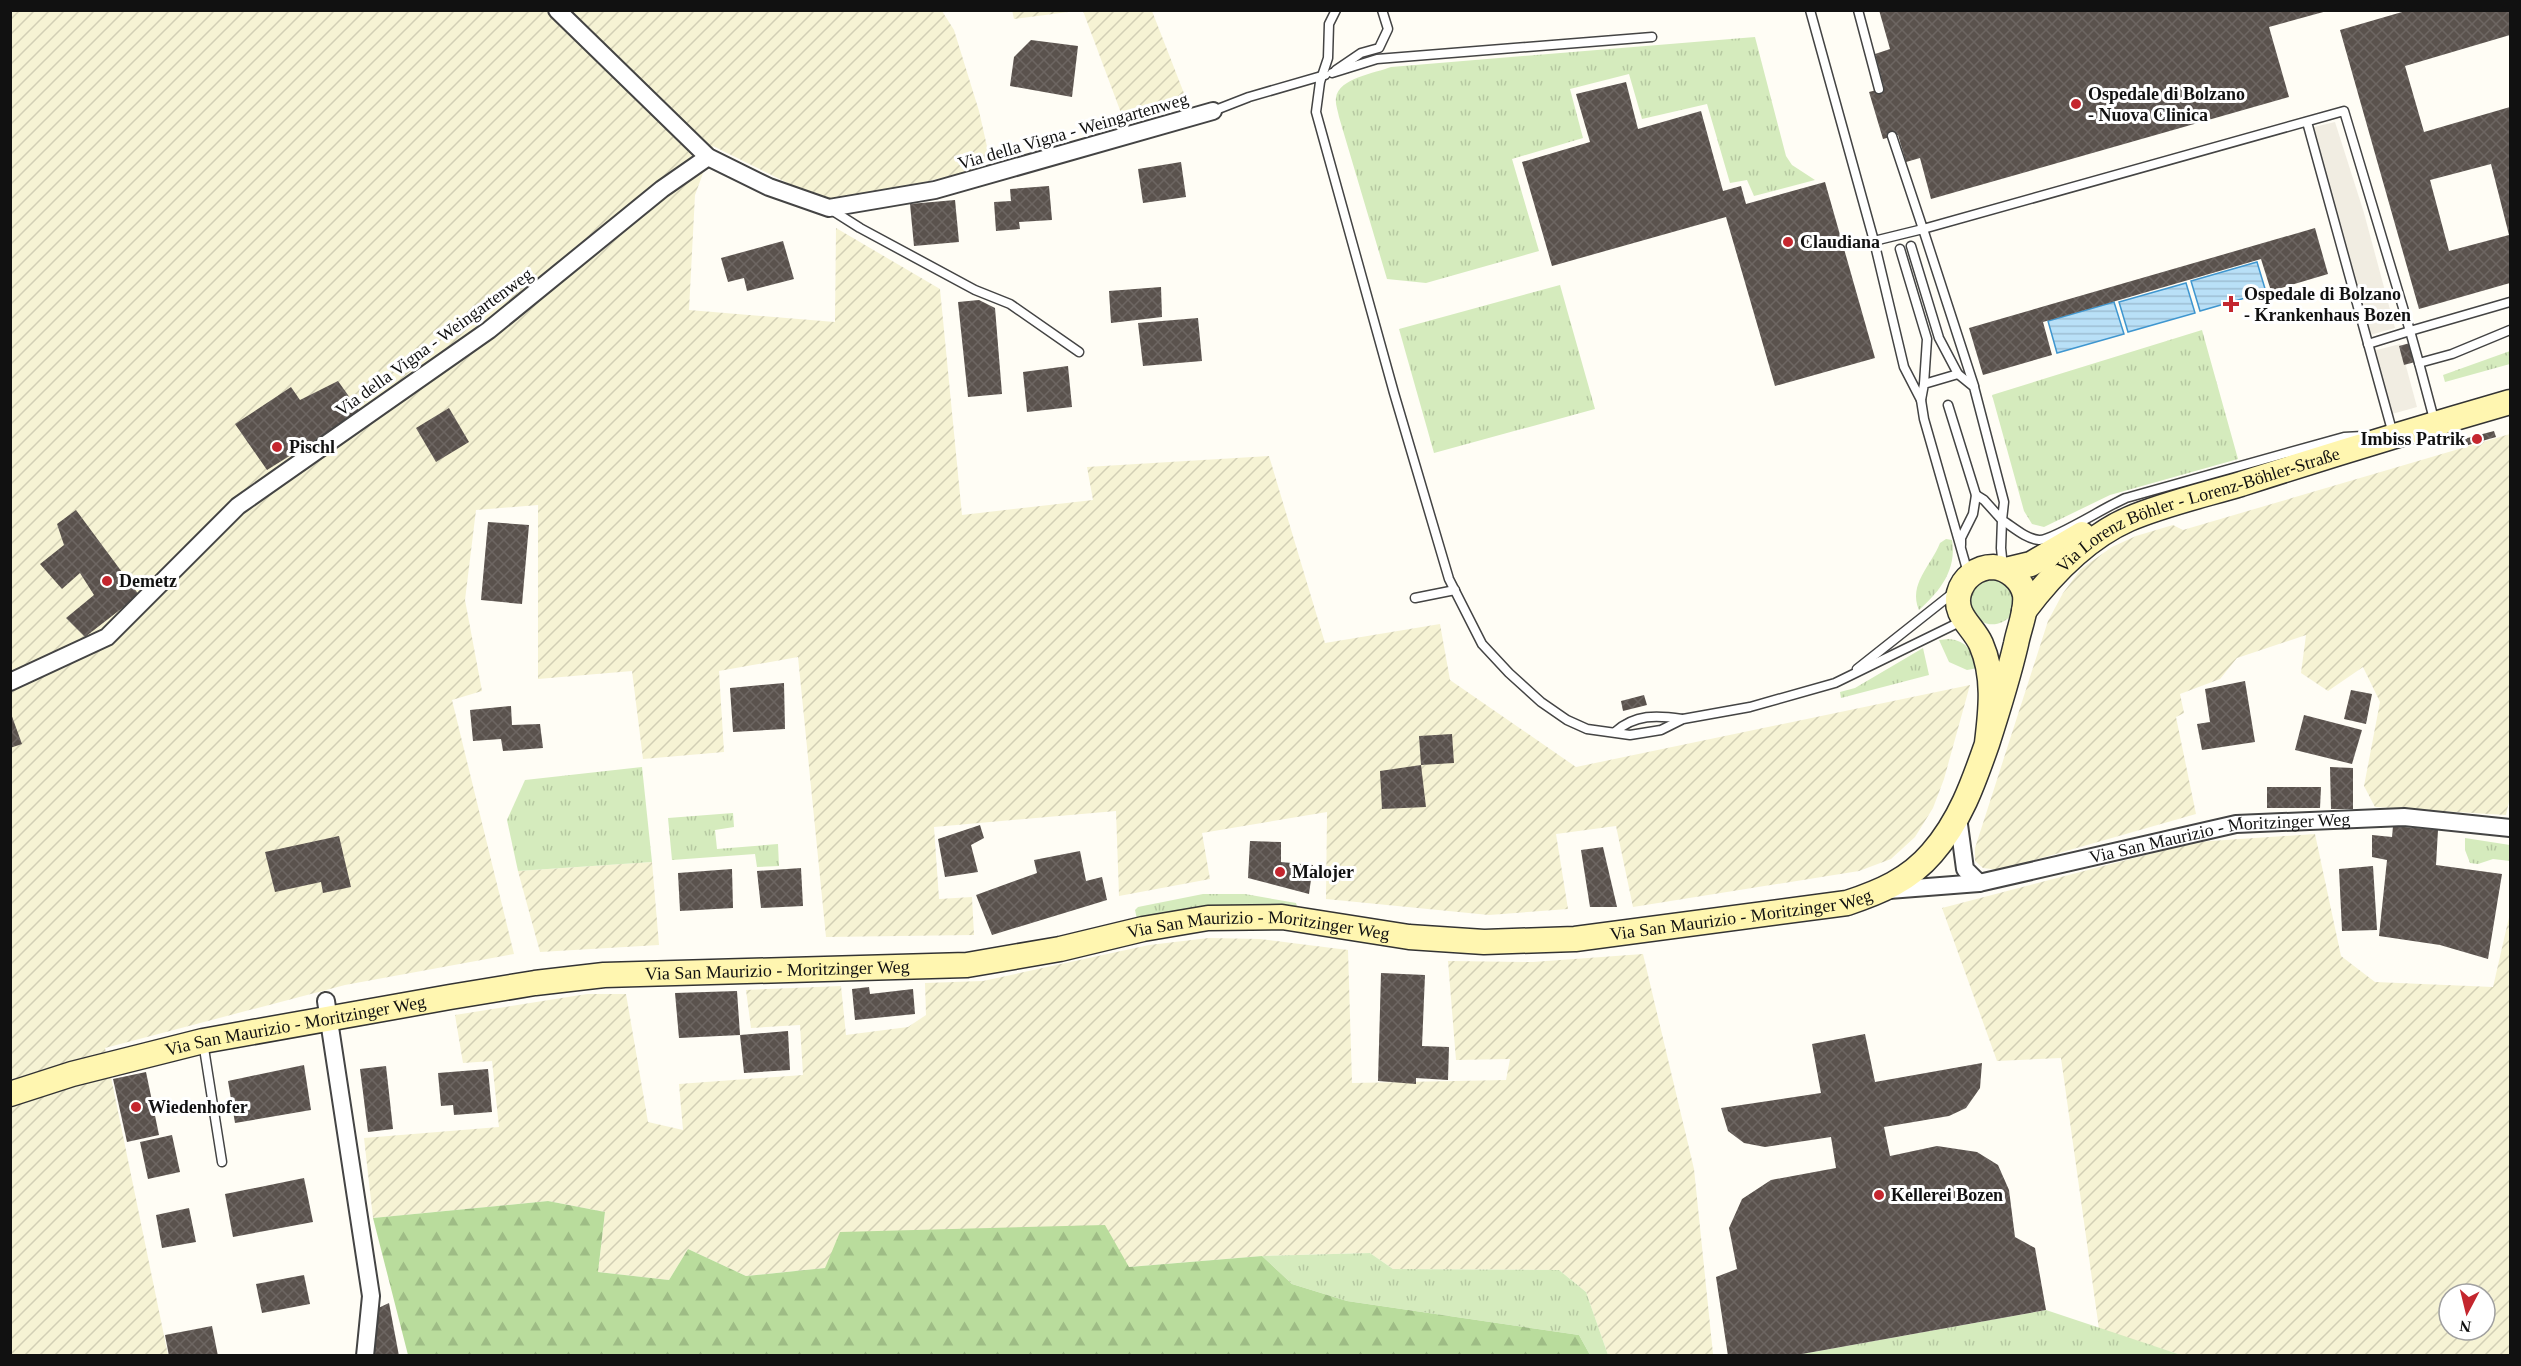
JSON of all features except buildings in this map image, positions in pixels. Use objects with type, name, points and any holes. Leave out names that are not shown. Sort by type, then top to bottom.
[{"type":"main road","name":"Via Lorenz Böhler - Lorenz-Böhler-Straße","points":[[2005,570],[2031,564],[2104,520],[2133,507],[2511,402]]},
{"type":"main road","name":"Via Lorenz Böhler - Lorenz-Böhler-Straße","points":[[2023,613],[2040,589],[2068,561],[2086,546],[2128,520],[2383,436]]},
{"type":"main road","points":[[1884,891],[1915,871],[1933,853],[1958,817],[1971,790],[2004,697],[2023,613],[2024,592],[2020,583],[2005,570],[1993,567],[1964,571],[1958,603],[1986,657],[1992,699],[1987,743]]},
{"type":"main road","points":[[1967,624],[1980,633],[1991,635],[2002,633],[2012,628],[2023,613]]},
{"type":"main road","name":"Via San Maurizio - Moritzinger Weg","points":[[10,1094],[72,1074],[327,1010],[604,975],[967,965],[1060,949],[1143,929],[1208,918],[1282,917],[1408,937],[1484,942],[1575,939],[1847,903],[1884,891]]},
{"type":"street","name":"Via della Vigna - Weingartenweg","points":[[557,10],[708,157],[769,187],[829,208],[934,190],[1213,111]]},
{"type":"street","name":"Via della Vigna - Weingartenweg","points":[[10,682],[107,637],[238,506],[489,330],[662,189],[708,157]]},
{"type":"street","points":[[1958,817],[1965,869],[1979,883]]},
{"type":"street","name":"Via San Maurizio - Moritzinger Weg","points":[[1884,891],[1979,883],[2236,824],[2404,817],[2511,828]]},
{"type":"street","points":[[327,1010],[371,1296],[365,1356]]},
{"type":"lane","points":[[1328,74],[1329,24],[1336,10]]},
{"type":"lane","points":[[1382,10],[1388,29],[1379,48],[1347,60],[1320,82],[1316,112],[1394,393],[1449,579],[1482,644],[1517,681],[1541,702],[1568,720],[1587,729],[1630,735],[1661,730],[1683,719],[1750,707],[1835,683],[1967,624]]},
{"type":"lane","points":[[1810,10],[1874,241],[1904,367],[1921,400],[1964,571]]},
{"type":"lane","points":[[1858,10],[1879,89]]},
{"type":"lane","name":"Via della Vigna - Weingartenweg","points":[[1213,111],[1249,97],[1377,59],[1652,37]]},
{"type":"lane","points":[[1874,241],[2344,111],[2420,363],[2435,424]]},
{"type":"lane","points":[[1976,495],[1991,506],[2002,520],[2029,537],[2047,539],[2126,498],[2344,436],[2383,436],[2368,344],[2307,122]]},
{"type":"lane","points":[[1892,136],[1974,387],[2004,502],[2001,548],[2005,570]]},
{"type":"lane","name":"Via della Vigna - Weingartenweg","points":[[829,208],[860,228],[975,290],[1010,304],[1079,352]]},
{"type":"lane","points":[[1911,246],[1939,338],[1958,374],[1974,387]]},
{"type":"lane","points":[[1900,249],[1928,339],[1921,400]]},
{"type":"lane","points":[[2368,344],[2511,302]]},
{"type":"lane","points":[[2420,363],[2452,354],[2511,330]]},
{"type":"lane","points":[[1924,384],[1958,374]]},
{"type":"lane","points":[[1948,405],[1976,495],[1972,514],[1961,538],[1964,571]]},
{"type":"lane","points":[[1850,676],[1964,571]]},
{"type":"lane","points":[[1415,598],[1455,590]]},
{"type":"lane","points":[[1615,732],[1626,722],[1657,715],[1683,719]]},
{"type":"lane","points":[[203,1041],[222,1162]]},
{"type":"shaded area","points":[[1012,10],[1076,10],[1076,11],[1014,19]]},
{"type":"shaded area","points":[[10,11],[942,11],[954,30],[979,111],[988,151],[984,168],[830,204],[713,146],[695,195],[689,310],[835,322],[836,228],[940,289],[962,515],[1093,500],[1087,467],[1269,456],[1325,643],[1440,624],[1450,680],[1576,767],[1970,685],[1944,779],[1933,808],[1915,837],[1891,859],[1859,871],[1633,907],[1616,826],[1556,834],[1568,909],[1489,915],[1326,899],[1327,812],[1202,833],[1210,879],[1119,896],[1116,811],[934,827],[939,899],[972,897],[974,935],[826,937],[798,657],[719,671],[724,752],[643,759],[632,671],[538,679],[538,505],[476,510],[465,600],[482,691],[452,700],[514,954],[345,985],[105,1048],[168,1355],[11,1355]]},
{"type":"shaded area","points":[[1083,11],[1152,11],[1187,101],[1124,121]]},
{"type":"shaded area","points":[[2335,122],[2364,213],[2395,328],[2370,335],[2310,128]]},
{"type":"shaded area","points":[[2400,344],[2417,407],[2392,414],[2373,351]]},
{"type":"shaded area","points":[[2510,434],[2510,797],[2506,815],[2375,807],[2364,786],[2380,702],[2363,667],[2328,691],[2301,673],[2306,635],[2237,658],[2220,679],[2180,694],[2184,713],[2176,717],[2196,814],[2000,870],[1983,868],[1975,861],[1975,848],[2048,621],[2063,593],[2081,569],[2112,547],[2136,536],[2173,525],[2183,530]]},
{"type":"shaded area","points":[[2315,834],[2341,956],[2375,982],[2493,987],[2510,913],[2510,1355],[2178,1354],[2099,1329],[2061,1058],[1997,1061],[1942,908],[2196,842]]},
{"type":"shaded area","points":[[652,862],[659,945],[540,952],[518,871]]},
{"type":"shaded area","points":[[1209,938],[1260,939],[1348,950],[1352,1083],[1506,1080],[1510,1059],[1456,1060],[1448,961],[1533,962],[1643,954],[1694,1169],[1713,1354],[1608,1355],[1586,1292],[1559,1270],[1393,1269],[1370,1253],[1262,1256],[1129,1267],[825,1268],[746,1276],[688,1249],[669,1280],[598,1272],[605,1212],[548,1201],[373,1218],[364,1138],[499,1127],[492,1061],[463,1063],[455,1015],[587,994],[626,994],[648,1122],[683,1130],[679,1084],[803,1075],[800,1025],[751,1028],[746,990],[841,986],[846,1035],[908,1027],[926,1015],[925,983],[983,981],[1149,945]]},
{"type":"green space","points":[[1755,37],[1786,156],[1792,165],[1815,180],[1754,196],[1747,180],[1730,183],[1707,104],[1642,119],[1629,74],[1570,89],[1583,138],[1512,159],[1539,251],[1426,283],[1387,279],[1336,103],[1338,91],[1350,81],[1391,67]]},
{"type":"green space","points":[[1560,285],[1595,409],[1434,453],[1399,329]]},
{"type":"green space","points":[[2202,330],[2238,459],[2110,495],[2044,527],[2032,524],[2024,511],[1992,395]]},
{"type":"green space","points":[[2510,351],[2510,364],[2445,382],[2443,375]]},
{"type":"green space","points":[[1946,539],[1952,540],[1952,561],[1949,570],[1934,595],[1919,610],[1916,601],[1918,583],[1940,543]]},
{"type":"green space","points":[[1998,577],[2015,592],[2012,615],[2001,623],[1985,623],[1970,611],[1969,595],[1977,582]]},
{"type":"green space","points":[[1949,639],[1960,642],[1968,648],[1978,668],[1967,670],[1949,662],[1939,640]]},
{"type":"green space","points":[[1923,648],[1929,675],[1841,698],[1840,692],[1855,688]]},
{"type":"green space","points":[[642,767],[652,862],[518,871],[507,820],[525,780]]},
{"type":"green space","points":[[733,813],[734,827],[715,830],[717,849],[778,844],[779,866],[757,867],[755,854],[672,860],[668,818]]},
{"type":"green space","points":[[2465,838],[2510,845],[2510,861],[2493,859],[2478,864],[2470,863],[2465,850]]},
{"type":"green space","points":[[1203,894],[1245,894],[1296,903],[1298,910],[1237,905],[1218,906],[1137,919],[1135,910],[1138,907]]},
{"type":"green space","points":[[548,1201],[605,1212],[598,1272],[669,1280],[688,1249],[746,1276],[825,1268],[840,1232],[1105,1225],[1129,1267],[1262,1256],[1292,1284],[1347,1301],[1579,1335],[1590,1355],[408,1355],[373,1218]]},
{"type":"green space","points":[[1370,1253],[1393,1269],[1559,1270],[1586,1292],[1608,1355],[1590,1355],[1579,1335],[1347,1301],[1292,1284],[1262,1256]]},
{"type":"green space","points":[[2046,1310],[2178,1354],[2281,1356],[1791,1356]]},
{"type":"water","points":[[2257,262],[2266,292],[2200,311],[2191,281]]},
{"type":"water","points":[[2186,283],[2195,313],[2128,332],[2119,302]]},
{"type":"water","points":[[2114,302],[2124,334],[2057,353],[2048,321]]},
{"type":"place","name":"Ospedale di Bolzano - Nuova Clinica","points":[[2076,104]]},
{"type":"place","name":"Claudiana","points":[[1788,242]]},
{"type":"place","name":"Ospedale di Bolzano - Krankenhaus Bozen","points":[[2231,304]]},
{"type":"place","name":"Imbiss Patrik","points":[[2477,439]]},
{"type":"place","name":"Pischl","points":[[277,447]]},
{"type":"place","name":"Demetz","points":[[107,581]]},
{"type":"place","name":"Malojer","points":[[1280,872]]},
{"type":"place","name":"Wiedenhofer","points":[[136,1107]]},
{"type":"place","name":"Kellerei Bozen","points":[[1879,1195]]}]
